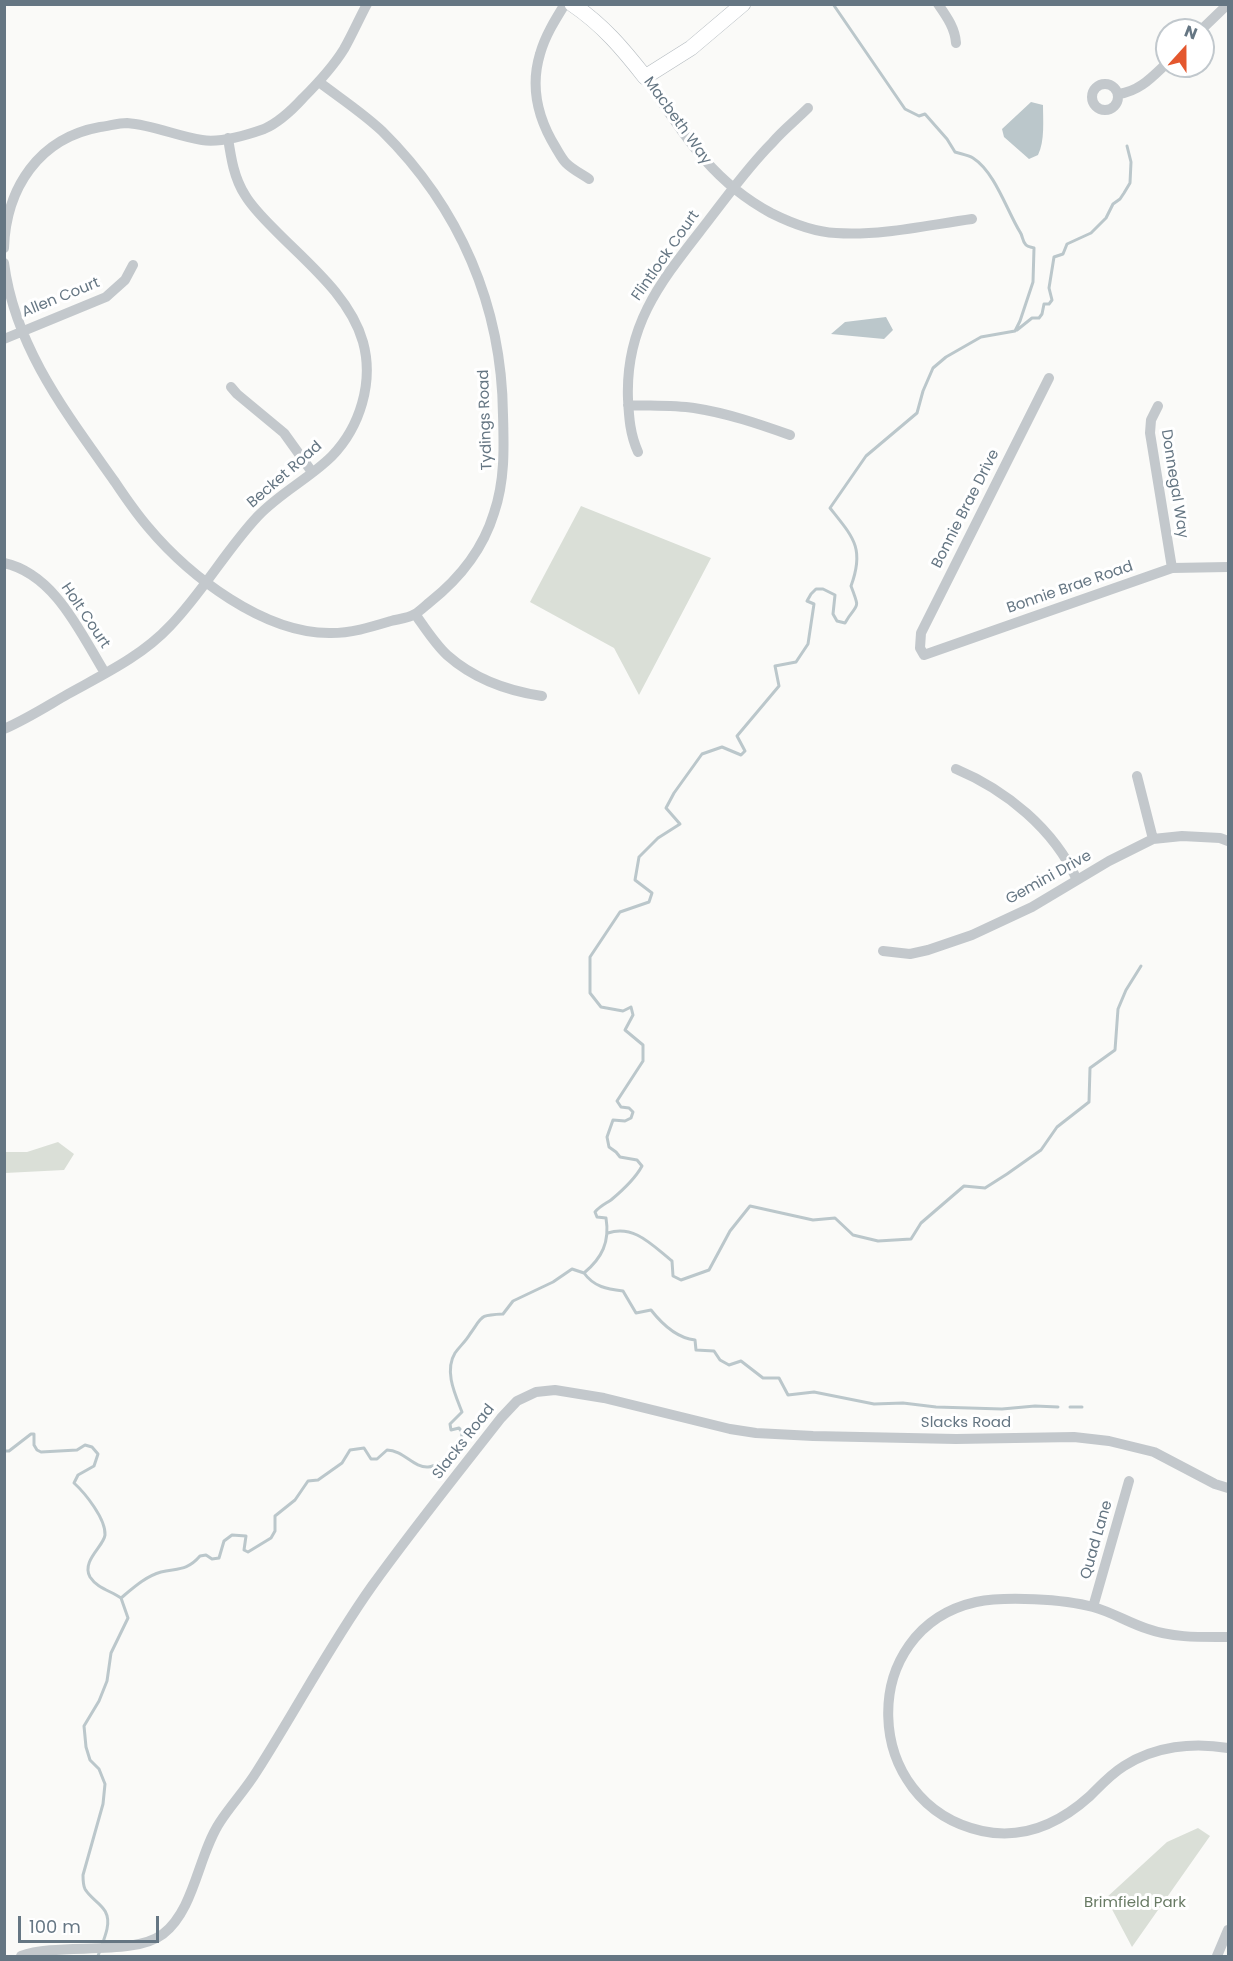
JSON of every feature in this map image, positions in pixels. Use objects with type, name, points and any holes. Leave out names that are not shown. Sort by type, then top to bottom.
[{"type":"street","points":[[4,248],[10,207],[33,165],[48,150],[83,130],[123,123],[144,125],[205,141],[263,129],[276,123],[294,109],[319,82],[344,48],[367,4]]},
{"type":"street","points":[[565,4],[543,42],[539,55],[535,87],[537,104],[543,124],[565,162],[589,179]]},
{"type":"street","name":"Macbeth Way","points":[[572,4],[592,18],[618,44],[710,167],[732,189],[786,221],[810,229],[860,234],[972,219]]},
{"type":"street","points":[[645,78],[691,48],[743,4]]},
{"type":"street","points":[[938,4],[950,21],[956,35],[956,43]]},
{"type":"street","points":[[1213,18],[1228,4]]},
{"type":"street","points":[[1119,94],[1130,92],[1144,85],[1155,74]]},
{"type":"street","name":"Tydings Road","points":[[4,263],[8,288],[21,331],[41,371],[63,407],[148,528],[178,558],[234,602],[258,616],[301,630],[327,633],[351,632],[415,615],[460,575],[473,558],[494,514],[502,482],[504,451],[503,397],[496,336],[477,273],[462,237],[439,199],[412,164],[381,130],[319,82]]},
{"type":"street","name":"Flintlock Court","points":[[638,452],[629,424],[627,377],[635,338],[643,315],[655,292],[732,189],[772,142],[808,108]]},
{"type":"street","name":"Becket Road","points":[[4,729],[146,648],[170,626],[256,518],[273,501],[330,457],[342,444],[358,416],[366,381],[366,362],[363,343],[351,314],[338,296],[260,215],[245,195],[234,168],[228,138]]},
{"type":"street","name":"Allen Court","points":[[4,339],[106,297],[125,280],[133,265]]},
{"type":"street","name":"Bonnie Brae Drive","points":[[924,656],[920,648],[921,633],[1049,378]]},
{"type":"street","points":[[231,387],[284,433],[312,472]]},
{"type":"street","points":[[628,405],[679,407],[717,412],[790,435]]},
{"type":"street","name":"Donnegal Way","points":[[1158,406],[1150,420],[1150,433],[1173,568]]},
{"type":"street","name":"Holt Court","points":[[4,563],[26,571],[41,581],[68,613],[105,673]]},
{"type":"street","name":"Bonnie Brae Road","points":[[924,656],[1173,568],[1228,567]]},
{"type":"street","points":[[415,615],[447,656],[464,667],[504,688],[542,696]]},
{"type":"street","points":[[956,769],[978,778],[1028,815],[1050,837],[1071,866],[1077,880]]},
{"type":"street","points":[[1137,776],[1153,838]]},
{"type":"street","name":"Gemini Drive","points":[[883,951],[910,954],[972,935],[1032,906],[1153,838],[1182,836],[1220,838],[1228,841]]},
{"type":"street","name":"Slacks Road","points":[[21,1956],[42,1951],[128,1946],[153,1940],[164,1933],[178,1917],[219,1823],[256,1773],[371,1587],[501,1418],[517,1401],[536,1392],[555,1390],[604,1398],[730,1430],[756,1433],[956,1439],[1074,1437],[1109,1441],[1154,1452],[1215,1484],[1228,1488]]},
{"type":"street","name":"Quad Lane","points":[[1093,1607],[1130,1481]]},
{"type":"street","points":[[1228,1637],[1189,1637],[1146,1629],[1093,1607],[1024,1599],[978,1602],[944,1615],[927,1625],[919,1634],[904,1655],[893,1680],[888,1704],[889,1732],[897,1762],[914,1791],[943,1816],[984,1831],[1001,1833],[1020,1831],[1052,1823],[1065,1817],[1111,1775],[1125,1765],[1149,1754],[1184,1746],[1228,1748]]},
{"type":"street","points":[[1216,1956],[1228,1930]]},
{"type":"green space","points":[[581,506],[711,558],[639,695],[614,648],[530,602]]},
{"type":"green space","points":[[58,1142],[74,1154],[64,1170],[5,1173],[5,1152],[27,1152]]},
{"type":"green space","name":"Brimfield Park","points":[[1198,1828],[1210,1836],[1132,1947],[1106,1898],[1167,1842]]},
{"type":"shaded area","points":[[1031,102],[1043,105],[1043,130],[1038,155],[1029,159],[1004,137],[1002,129]]},
{"type":"shaded area","points":[[886,317],[893,330],[884,339],[831,334],[845,322]]},
{"type":"waterway","points":[[121,1598],[150,1576],[186,1567],[200,1556],[219,1558],[224,1541],[232,1535],[246,1536],[244,1550],[248,1552],[271,1538],[275,1531],[275,1516],[295,1500],[308,1481],[318,1480],[342,1463],[350,1450],[364,1448],[371,1459],[377,1459],[387,1450],[393,1451],[423,1467],[435,1466],[455,1456],[461,1448],[462,1432],[459,1428],[451,1430],[450,1424],[462,1412],[454,1390],[450,1367],[455,1353],[477,1323],[485,1316],[503,1314],[513,1301],[553,1282],[572,1269],[584,1273],[596,1261],[606,1242],[607,1227],[606,1218],[597,1217],[595,1212],[624,1188],[642,1166],[637,1160],[620,1157],[609,1147],[607,1137],[613,1120],[625,1121],[631,1118],[633,1112],[629,1108],[621,1107],[617,1101],[643,1061],[643,1045],[625,1030],[633,1015],[631,1007],[623,1011],[601,1007],[590,993],[590,957],[620,912],[649,902],[652,893],[635,880],[639,857],[658,838],[680,824],[666,808],[702,754],[722,747],[741,755],[745,751],[737,736],[779,686],[775,666],[796,662],[808,644],[814,604],[807,601],[811,594],[816,589],[823,589],[835,595],[833,614],[837,621],[845,623],[856,606],[851,586],[857,552],[850,535],[830,508],[866,456],[917,413],[933,368],[946,357],[981,337],[1015,331],[1020,321],[1033,282],[1034,248],[1025,243],[1000,192],[981,164],[967,155],[955,152],[925,114],[919,116],[905,109],[833,4]]},
{"type":"waterway","points":[[1017,330],[1032,318],[1039,318],[1044,304],[1049,304],[1052,300],[1049,288],[1054,257],[1063,254],[1067,244],[1091,233],[1106,218],[1113,204],[1120,199],[1130,183],[1131,162],[1127,146]]},
{"type":"waterway","points":[[608,1233],[626,1231],[643,1238],[672,1261],[673,1276],[681,1280],[709,1270],[730,1231],[750,1206],[813,1220],[835,1218],[853,1235],[878,1241],[911,1239],[921,1223],[964,1186],[985,1188],[1007,1174],[1041,1150],[1057,1127],[1089,1102],[1090,1068],[1115,1050],[1118,1009],[1126,990],[1141,966]]},
{"type":"waterway","points":[[584,1273],[597,1284],[623,1291],[636,1313],[651,1310],[670,1330],[695,1340],[696,1350],[714,1351],[720,1360],[729,1365],[741,1361],[763,1378],[779,1378],[788,1395],[814,1392],[874,1404],[903,1403],[936,1407],[1002,1409],[1035,1406],[1058,1407]]},
{"type":"waterway","points":[[1070,1407],[1082,1407]]},
{"type":"waterway","points":[[4,1451],[9,1451],[34,1434],[34,1445],[41,1452],[77,1450],[85,1445],[92,1447],[98,1454],[94,1466],[78,1475],[74,1483],[94,1507],[102,1522],[105,1535],[88,1565],[88,1571],[96,1584],[121,1598],[128,1618],[111,1653],[107,1681],[99,1701],[84,1726],[90,1760],[99,1769],[105,1784],[103,1804],[83,1875],[85,1889],[107,1915],[107,1929],[98,1956]]}]
